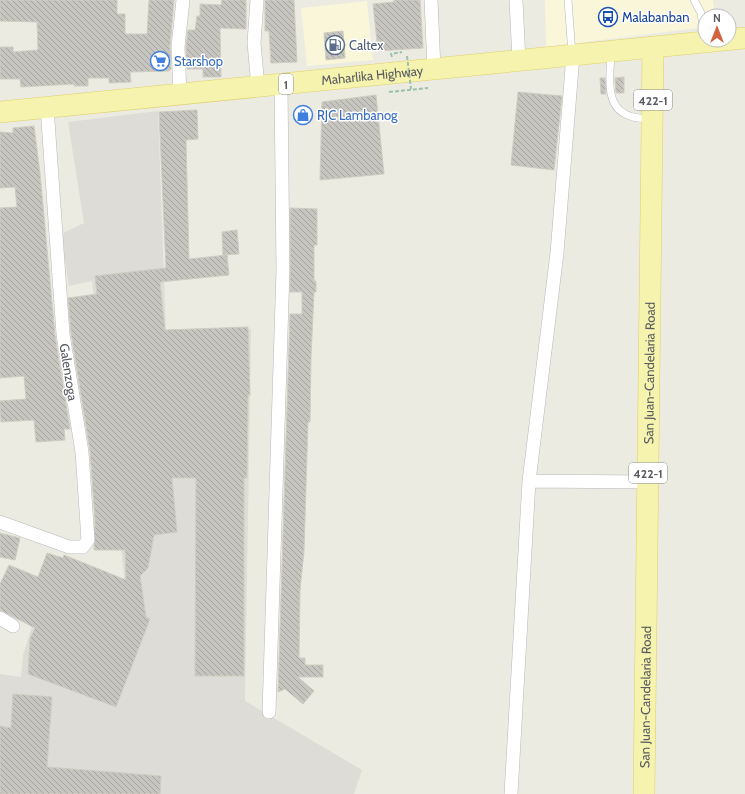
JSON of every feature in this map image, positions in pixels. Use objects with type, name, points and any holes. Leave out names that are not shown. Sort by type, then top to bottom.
[{"type":"main road","name":"Maharlika Highway","points":[[0,112],[281,84],[434,78],[519,61],[697,43]]},
{"type":"main road","name":"San Juan-Candelaria Road","points":[[644,794],[653,47]]},
{"type":"street","points":[[180,94],[178,47],[183,0]]},
{"type":"street","points":[[257,0],[254,43],[258,87]]},
{"type":"street","points":[[431,0],[434,78]]},
{"type":"street","points":[[516,0],[519,61]]},
{"type":"street","points":[[511,794],[529,481],[557,253],[573,55]]},
{"type":"street","points":[[269,712],[283,270],[281,84]]},
{"type":"street","name":"Galenzoga","points":[[0,522],[69,547],[83,547],[88,540],[82,452],[63,334],[47,107]]},
{"type":"street","points":[[529,481],[648,482]]},
{"type":"street","points":[[0,618],[13,626]]},
{"type":"lane","points":[[568,0],[573,55]]},
{"type":"lane","points":[[611,52],[610,85],[614,105],[622,114],[632,117],[653,119]]},
{"type":"path","points":[[407,56],[411,90]]},
{"type":"path","points":[[389,92],[411,90],[434,78]]},
{"type":"shaded area","points":[[545,0],[713,0],[714,8],[697,8],[697,28],[546,47]]},
{"type":"shaded area","points":[[367,1],[373,60],[307,66],[301,8]]},
{"type":"shaded area","points":[[158,111],[166,331],[251,329],[245,701],[362,770],[354,794],[0,794],[0,674],[21,677],[23,655],[45,585],[128,612],[92,281],[69,286],[61,234],[84,223],[68,122]]},
{"type":"building","points":[[0,0],[117,0],[117,14],[125,14],[125,34],[147,34],[149,0],[174,0],[170,46],[171,69],[169,71],[130,72],[131,82],[109,83],[109,78],[88,78],[88,86],[74,86],[74,84],[21,87],[20,79],[0,79],[0,47],[13,47],[13,52],[38,50],[37,22],[0,21]]},
{"type":"building","points":[[222,0],[246,0],[246,29],[220,28],[221,77],[203,77],[203,69],[187,69],[186,47],[188,30],[195,30],[197,16],[200,16],[200,4],[221,5]]},
{"type":"building","points":[[265,0],[294,0],[297,62],[271,63],[269,31],[265,31]]},
{"type":"building","points":[[394,0],[420,0],[423,48],[378,51],[373,4],[394,2]]},
{"type":"building","name":"Caltex","points":[[343,31],[345,58],[326,60],[324,33]]},
{"type":"building","points":[[624,77],[624,93],[616,93],[615,78]]},
{"type":"building","points":[[600,78],[605,78],[606,94],[601,94]]},
{"type":"building","points":[[518,92],[562,96],[554,170],[511,165]]},
{"type":"building","points":[[376,95],[384,174],[320,180],[322,102]]},
{"type":"building","points":[[197,110],[198,139],[186,140],[189,259],[227,255],[229,275],[160,282],[165,330],[248,327],[250,395],[248,395],[247,478],[244,478],[244,676],[195,676],[196,478],[172,478],[177,532],[154,535],[148,568],[140,576],[146,617],[150,619],[116,707],[28,674],[30,639],[35,628],[0,610],[0,584],[9,565],[38,577],[47,553],[63,558],[64,555],[126,580],[125,550],[94,550],[95,521],[90,451],[71,333],[68,298],[97,294],[95,276],[166,268],[159,112]]},
{"type":"building","points":[[34,126],[40,173],[55,335],[70,429],[64,429],[65,440],[36,442],[34,420],[1,422],[0,405],[0,401],[26,399],[24,376],[0,378],[0,208],[17,207],[15,187],[0,188],[0,132],[13,133],[13,128]]},
{"type":"building","points":[[290,208],[317,209],[317,245],[314,245],[314,281],[316,281],[316,292],[314,292],[304,551],[300,590],[299,658],[305,658],[305,665],[323,665],[323,677],[298,677],[314,691],[303,704],[285,689],[278,692],[290,314],[302,314],[302,292],[290,292]]},
{"type":"building","points":[[237,230],[239,254],[223,255],[222,232]]},
{"type":"building","points":[[0,533],[20,538],[15,560],[0,557]]},
{"type":"building","points":[[13,694],[52,697],[47,767],[161,776],[160,794],[0,794],[0,726],[11,728]]},
{"type":"place","name":"Malabanban","points":[[608,17]]},
{"type":"place","name":"Caltex","points":[[335,45]]},
{"type":"place","name":"Starshop","points":[[160,61]]},
{"type":"place","name":"RJC Lambanog","points":[[303,115]]}]
